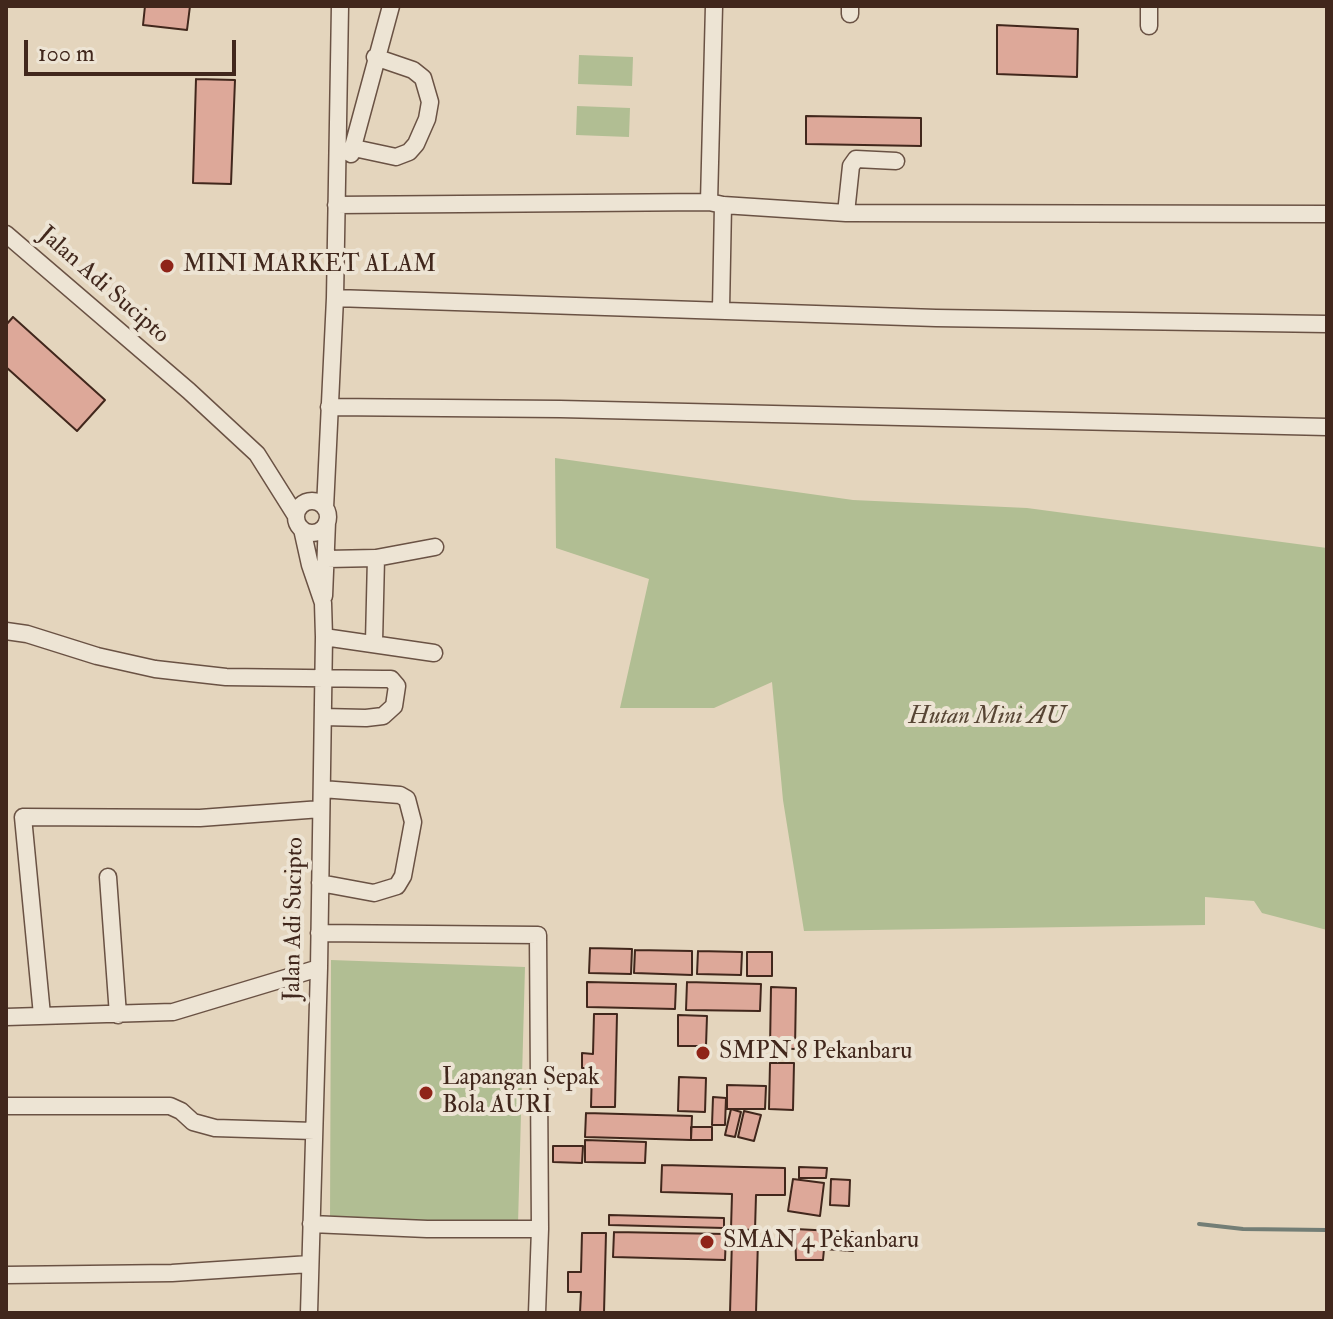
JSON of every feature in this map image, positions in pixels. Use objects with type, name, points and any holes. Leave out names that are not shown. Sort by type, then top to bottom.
[{"type":"street","points":[[323,603],[335,298],[340,6]]},
{"type":"street","points":[[338,166],[354,148],[375,57],[391,6]]},
{"type":"street","points":[[714,6],[716,204],[721,309]]},
{"type":"street","points":[[1149,6],[1149,26]]},
{"type":"street","points":[[354,148],[396,157],[409,152],[427,119],[430,102],[423,78],[413,70],[375,57]]},
{"type":"street","points":[[846,213],[851,166],[856,159],[896,161]]},
{"type":"street","points":[[336,205],[716,204],[846,213],[1327,214]]},
{"type":"street","name":"Jalan Adi Sucipto","points":[[6,234],[189,391],[257,454],[299,522],[323,603],[319,968],[309,1313]]},
{"type":"street","points":[[335,298],[952,318],[1327,324]]},
{"type":"street","points":[[329,407],[591,409],[1327,427]]},
{"type":"street","points":[[316,502],[326,515],[316,532],[299,522],[305,503],[316,502]]},
{"type":"street","points":[[327,559],[376,558],[435,547]]},
{"type":"street","points":[[374,642],[376,558]]},
{"type":"street","points":[[6,631],[155,669],[226,677],[391,679],[397,686],[394,706],[383,716],[323,717]]},
{"type":"street","points":[[324,637],[434,653]]},
{"type":"street","points":[[320,883],[374,893],[397,886],[403,876],[413,822],[407,799],[400,795],[322,789]]},
{"type":"street","points":[[6,817],[200,818],[321,809]]},
{"type":"street","points":[[23,817],[42,1015]]},
{"type":"street","points":[[108,877],[118,1015]]},
{"type":"street","points":[[319,933],[538,935],[540,1229],[537,1313]]},
{"type":"street","points":[[6,1017],[118,1015],[182,1010],[319,968]]},
{"type":"street","points":[[6,1106],[170,1106],[193,1122],[215,1128],[314,1131]]},
{"type":"street","points":[[311,1224],[427,1229],[540,1229]]},
{"type":"street","points":[[6,1275],[140,1274],[310,1264]]},
{"type":"green space","points":[[579,55],[633,57],[632,86],[578,84]]},
{"type":"green space","points":[[577,106],[630,108],[629,137],[576,135]]},
{"type":"green space","name":"Hutan Mini AU","points":[[555,458],[853,500],[1027,508],[1327,548],[1327,930],[1262,913],[1254,901],[1205,897],[1205,925],[804,931],[783,800],[772,682],[714,708],[620,708],[649,579],[556,548]]},
{"type":"green space","name":"Lapangan Sepak Bola AURI","points":[[331,960],[525,967],[518,1224],[330,1220]]},
{"type":"building","points":[[145,6],[190,6],[187,30],[143,25]]},
{"type":"building","points":[[997,25],[1078,29],[1077,77],[997,74]]},
{"type":"building","points":[[196,79],[235,80],[231,184],[193,183]]},
{"type":"building","points":[[806,116],[921,118],[921,146],[806,144]]},
{"type":"building","points":[[13,317],[105,400],[77,431],[6,367],[6,325]]},
{"type":"building","points":[[590,948],[632,949],[631,974],[589,973]]},
{"type":"building","points":[[635,950],[692,951],[692,975],[634,973]]},
{"type":"building","points":[[698,951],[742,952],[741,975],[697,974]]},
{"type":"building","points":[[747,952],[772,952],[772,976],[747,976]]},
{"type":"building","points":[[587,982],[676,984],[675,1009],[587,1007]]},
{"type":"building","points":[[687,982],[761,984],[760,1011],[686,1010]]},
{"type":"building","points":[[771,987],[796,988],[795,1049],[770,1048]]},
{"type":"building","points":[[594,1014],[617,1014],[615,1107],[591,1107],[592,1068],[582,1068],[582,1053],[593,1054]]},
{"type":"building","points":[[678,1015],[707,1016],[706,1046],[678,1046]]},
{"type":"building","points":[[770,1063],[794,1063],[793,1110],[769,1109]]},
{"type":"building","points":[[679,1077],[706,1078],[705,1112],[678,1111]]},
{"type":"building","points":[[727,1085],[766,1086],[765,1109],[727,1109]]},
{"type":"building","points":[[713,1097],[726,1098],[725,1125],[712,1125]]},
{"type":"building","points":[[731,1109],[741,1112],[735,1137],[725,1135]]},
{"type":"building","points":[[744,1111],[761,1115],[754,1141],[738,1137]]},
{"type":"building","points":[[586,1113],[692,1116],[691,1140],[585,1137]]},
{"type":"building","points":[[691,1127],[712,1127],[712,1140],[691,1140]]},
{"type":"building","points":[[585,1140],[646,1142],[645,1163],[585,1162]]},
{"type":"building","points":[[553,1146],[583,1146],[582,1163],[553,1162]]},
{"type":"building","points":[[662,1165],[785,1168],[785,1195],[756,1195],[755,1230],[731,1229],[732,1194],[661,1192]]},
{"type":"building","points":[[799,1167],[827,1168],[826,1178],[799,1178]]},
{"type":"building","points":[[793,1179],[824,1183],[820,1216],[788,1211]]},
{"type":"building","points":[[831,1179],[850,1180],[849,1206],[830,1205]]},
{"type":"building","points":[[609,1215],[724,1218],[724,1228],[609,1225]]},
{"type":"building","points":[[795,1229],[853,1232],[853,1251],[824,1249],[823,1260],[796,1260]]},
{"type":"building","points":[[614,1232],[726,1234],[725,1260],[613,1257]]},
{"type":"building","points":[[582,1233],[606,1233],[604,1313],[580,1313],[581,1292],[568,1292],[568,1272],[581,1272]]},
{"type":"building","points":[[732,1239],[758,1239],[756,1313],[730,1313]]},
{"type":"waterway","points":[[1199,1224],[1243,1229],[1327,1230]]},
{"type":"place","name":"MINI MARKET ALAM","points":[[167,266]]},
{"type":"place","name":"SMPN 8 Pekanbaru","points":[[703,1053]]},
{"type":"place","name":"Lapangan Sepak Bola AURI","points":[[426,1093]]},
{"type":"place","name":"SMAN 4 Pekanbaru","points":[[707,1242]]}]
